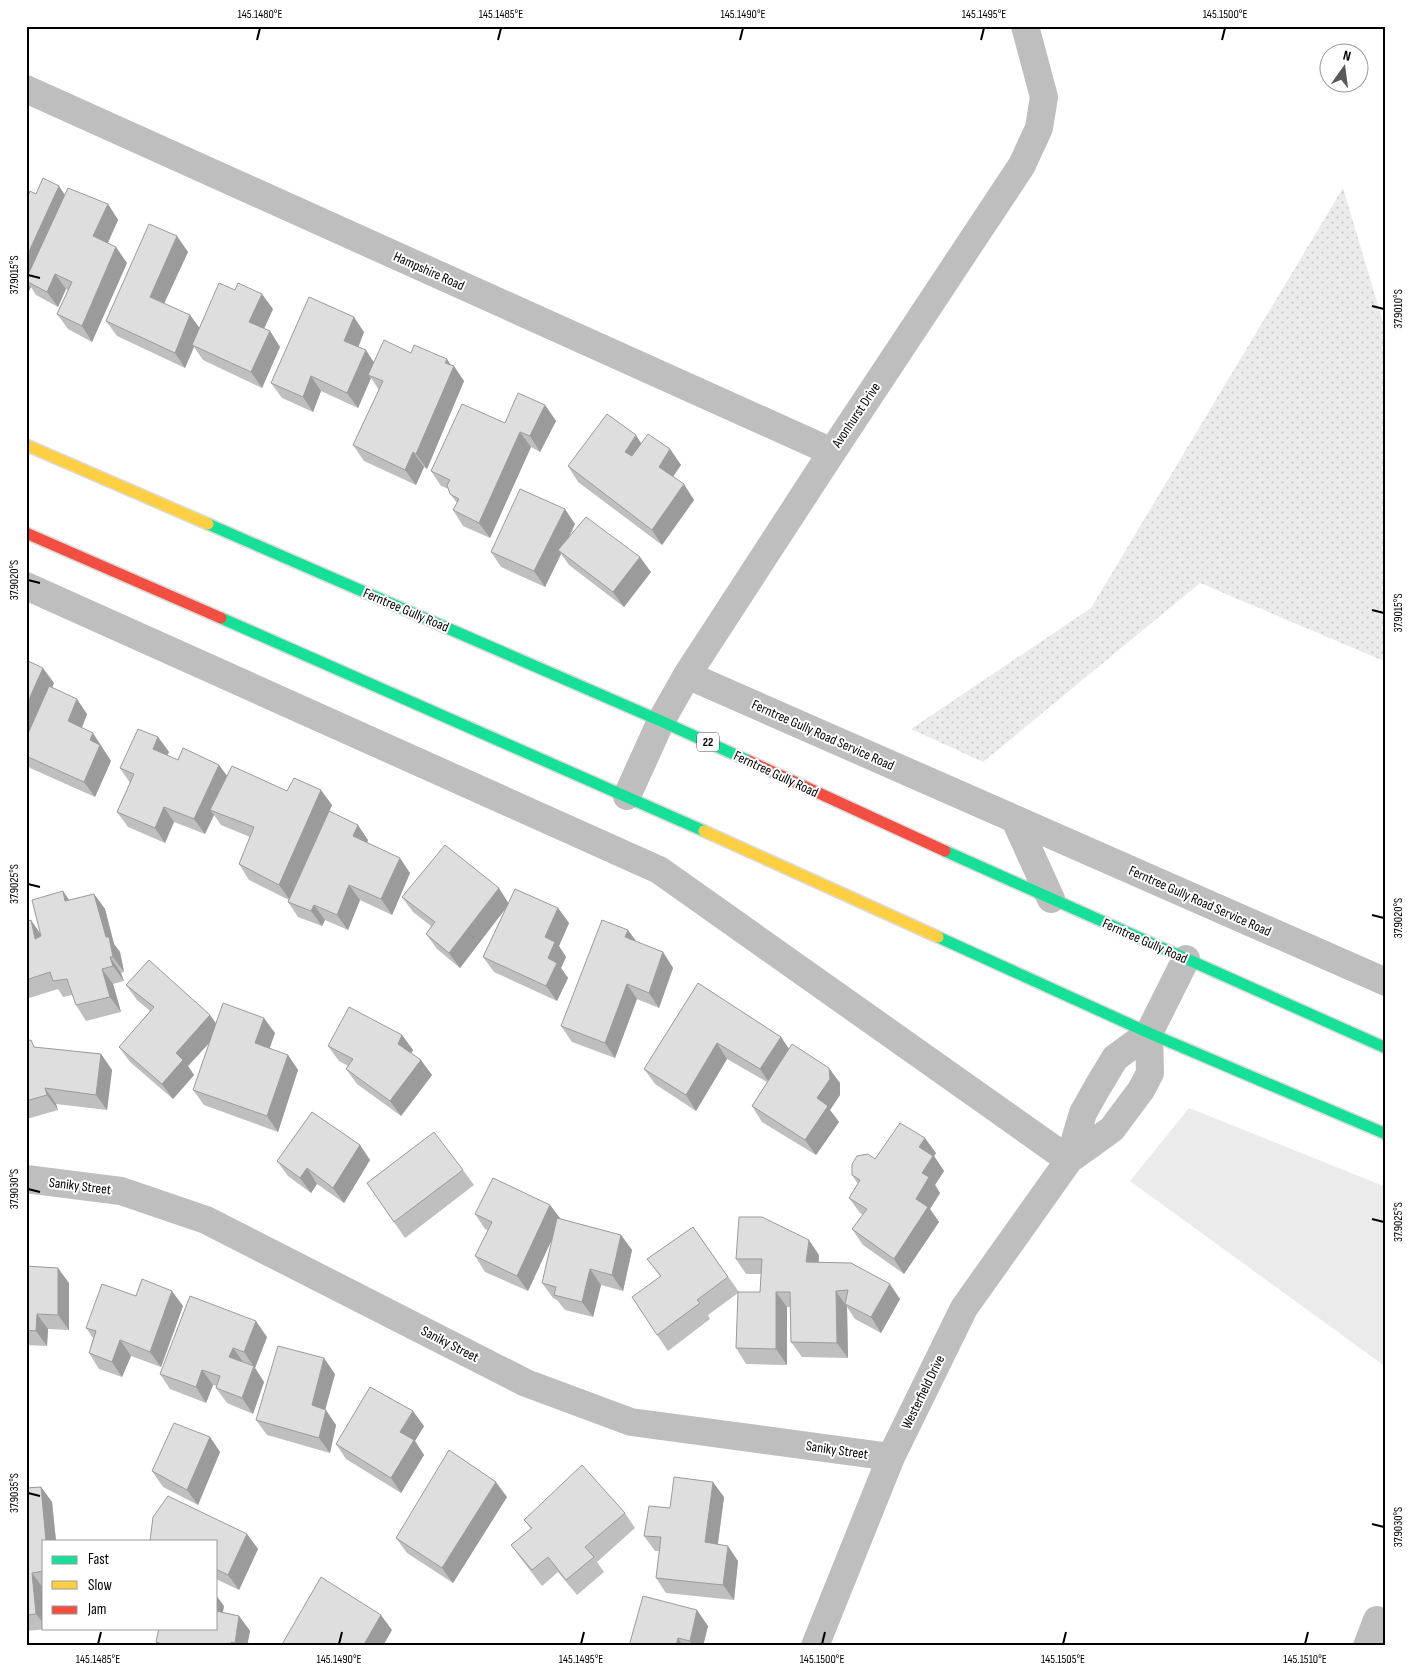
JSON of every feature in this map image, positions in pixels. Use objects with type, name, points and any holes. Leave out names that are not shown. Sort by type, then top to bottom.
[{"type":"main road","name":"Ferntree Gully Road","points":[[26,446],[661,721],[1051,899],[1386,1048]]},
{"type":"main road","points":[[26,533],[627,796],[1149,1033],[1386,1134]]},
{"type":"street","name":"Avonhurst Drive","points":[[627,796],[661,721],[687,675],[1022,165],[1039,128],[1044,96],[1025,26]]},
{"type":"street","name":"Hampshire Road","points":[[26,89],[832,452]]},
{"type":"street","points":[[26,586],[660,870],[1069,1160]]},
{"type":"street","name":"Ferntree Gully Road Service Road","points":[[687,675],[1386,982]]},
{"type":"street","points":[[1015,820],[1051,899]]},
{"type":"street","name":"Westerfield Drive","points":[[1069,1160],[1083,1112],[1115,1058],[1149,1033],[1186,959]]},
{"type":"street","name":"Westerfield Drive","points":[[815,1646],[891,1457],[964,1308],[1069,1160],[1112,1129],[1141,1090],[1150,1073],[1149,1033]]},
{"type":"street","name":"Saniky Street","points":[[26,1179],[122,1191],[206,1220],[526,1383],[631,1422],[891,1457]]},
{"type":"street","points":[[1367,1646],[1378,1620]]},
{"type":"shaded area","points":[[1343,188],[1386,332],[1386,662],[1200,583],[983,762],[911,729],[1091,608]]},
{"type":"shaded area","points":[[1189,1108],[1386,1187],[1386,1367],[1130,1181]]},
{"type":"building","points":[[43,178],[59,186],[26,258],[26,200],[30,191],[36,194]]},
{"type":"building","points":[[68,188],[108,204],[93,236],[116,247],[82,326],[57,314],[72,282],[55,274],[47,292],[26,281]]},
{"type":"building","points":[[149,224],[177,236],[150,297],[190,315],[175,353],[106,321]]},
{"type":"building","points":[[219,283],[235,290],[238,283],[262,294],[249,322],[270,331],[251,372],[192,345]]},
{"type":"building","points":[[309,297],[354,317],[344,341],[366,350],[347,393],[311,376],[303,397],[271,383]]},
{"type":"building","points":[[384,340],[411,353],[414,345],[447,359],[445,363],[454,366],[416,454],[413,452],[405,470],[353,445],[383,381],[368,375]]},
{"type":"building","points":[[518,393],[545,405],[530,436],[520,432],[479,523],[453,510],[459,499],[450,494],[447,485],[450,480],[431,471],[462,404],[505,423]]},
{"type":"building","points":[[607,414],[636,435],[625,452],[632,456],[648,434],[670,449],[659,467],[684,484],[652,530],[568,466]]},
{"type":"building","points":[[520,489],[565,509],[534,571],[491,552]]},
{"type":"building","points":[[586,517],[640,557],[613,592],[558,550]]},
{"type":"building","points":[[26,660],[43,668],[26,706]]},
{"type":"building","points":[[49,686],[77,699],[68,721],[93,733],[90,740],[100,745],[84,782],[26,756],[26,738]]},
{"type":"building","points":[[138,729],[158,737],[153,749],[178,760],[183,748],[219,765],[194,819],[164,807],[155,828],[117,812],[134,774],[120,768]]},
{"type":"building","points":[[232,766],[287,791],[294,778],[321,790],[279,885],[239,864],[254,827],[210,810]]},
{"type":"building","points":[[329,811],[358,825],[353,836],[400,858],[381,899],[349,885],[337,915],[314,905],[311,911],[288,902]]},
{"type":"building","points":[[445,845],[499,888],[449,953],[426,934],[435,922],[402,897]]},
{"type":"building","points":[[515,889],[558,908],[545,937],[555,942],[548,958],[557,963],[546,986],[483,957]]},
{"type":"building","points":[[63,891],[65,901],[94,894],[106,937],[109,937],[113,957],[110,957],[113,966],[102,969],[110,997],[76,1005],[67,979],[53,981],[50,972],[26,980],[26,922],[31,920],[35,939],[41,936],[32,900]]},
{"type":"building","points":[[602,920],[628,930],[625,937],[663,952],[649,993],[627,984],[605,1043],[561,1026]]},
{"type":"building","points":[[149,960],[210,1015],[176,1053],[183,1060],[162,1084],[119,1047],[154,1007],[126,985]]},
{"type":"building","points":[[698,983],[781,1037],[760,1069],[717,1043],[686,1095],[644,1069]]},
{"type":"building","points":[[223,1003],[264,1018],[255,1043],[288,1055],[267,1116],[193,1090]]},
{"type":"building","points":[[349,1007],[402,1035],[398,1044],[421,1060],[390,1101],[346,1069],[353,1059],[328,1046]]},
{"type":"building","points":[[31,1040],[34,1047],[101,1054],[96,1095],[45,1088],[47,1095],[26,1101],[26,1041]]},
{"type":"building","points":[[792,1044],[829,1068],[830,1079],[817,1098],[828,1106],[805,1140],[752,1106]]},
{"type":"building","points":[[312,1112],[360,1145],[333,1188],[307,1168],[300,1178],[277,1161]]},
{"type":"building","points":[[900,1123],[925,1138],[919,1147],[933,1156],[922,1173],[929,1177],[916,1199],[928,1207],[894,1259],[852,1229],[867,1209],[849,1198],[860,1180],[852,1175],[852,1164],[857,1156],[868,1154],[875,1159]]},
{"type":"building","points":[[434,1132],[463,1170],[394,1222],[367,1183]]},
{"type":"building","points":[[493,1178],[550,1205],[517,1276],[475,1256],[492,1222],[475,1214]]},
{"type":"building","points":[[739,1217],[762,1217],[809,1240],[806,1262],[851,1263],[890,1284],[871,1317],[845,1304],[848,1290],[836,1291],[837,1343],[791,1342],[790,1292],[776,1292],[776,1349],[736,1348],[738,1292],[760,1292],[762,1259],[736,1259]]},
{"type":"building","points":[[557,1218],[621,1235],[612,1275],[590,1269],[582,1302],[554,1295],[556,1287],[542,1283]]},
{"type":"building","points":[[693,1227],[728,1277],[697,1300],[700,1303],[657,1335],[632,1297],[661,1276],[647,1259]]},
{"type":"building","points":[[26,1266],[58,1268],[58,1315],[37,1314],[36,1331],[26,1330]]},
{"type":"building","points":[[142,1279],[172,1291],[150,1352],[120,1340],[112,1362],[89,1353],[96,1331],[86,1328],[102,1284],[136,1296]]},
{"type":"building","points":[[190,1296],[256,1321],[244,1352],[233,1348],[229,1357],[254,1366],[242,1398],[216,1388],[220,1376],[202,1370],[196,1387],[160,1374]]},
{"type":"building","points":[[278,1346],[324,1358],[312,1405],[326,1410],[319,1438],[256,1420]]},
{"type":"building","points":[[370,1387],[413,1411],[400,1432],[414,1440],[391,1478],[336,1444]]},
{"type":"building","points":[[174,1423],[210,1437],[187,1490],[152,1471]]},
{"type":"building","points":[[449,1450],[496,1482],[442,1568],[396,1538]]},
{"type":"building","points":[[582,1465],[625,1513],[585,1547],[594,1557],[566,1580],[548,1557],[532,1570],[511,1545],[532,1528],[524,1520]]},
{"type":"building","points":[[674,1477],[713,1482],[705,1542],[728,1546],[723,1585],[656,1578],[661,1537],[644,1536],[649,1506],[670,1508]]},
{"type":"building","points":[[41,1487],[46,1540],[42,1540],[42,1571],[32,1573],[36,1614],[26,1615],[26,1488]]},
{"type":"building","points":[[168,1496],[247,1534],[228,1575],[218,1570],[218,1540],[150,1540],[153,1517]]},
{"type":"building","points":[[321,1577],[381,1615],[363,1646],[281,1646]]},
{"type":"building","points":[[643,1596],[697,1610],[690,1641],[678,1638],[676,1646],[629,1646]]},
{"type":"building","points":[[218,1611],[239,1616],[235,1643],[231,1642],[231,1646],[168,1646],[156,1642],[159,1630],[218,1630]]},
{"type":"traffic: fast","points":[[208,524],[749,761]]},
{"type":"traffic: fast","points":[[221,618],[704,831]]},
{"type":"traffic: fast","points":[[945,851],[1386,1048]]},
{"type":"traffic: fast","points":[[938,937],[1149,1033],[1386,1134]]},
{"type":"traffic: slow","points":[[26,445],[208,524]]},
{"type":"traffic: slow","points":[[704,831],[938,937]]},
{"type":"traffic: jam","points":[[26,533],[221,618]]},
{"type":"traffic: jam","points":[[749,761],[945,851]]}]
